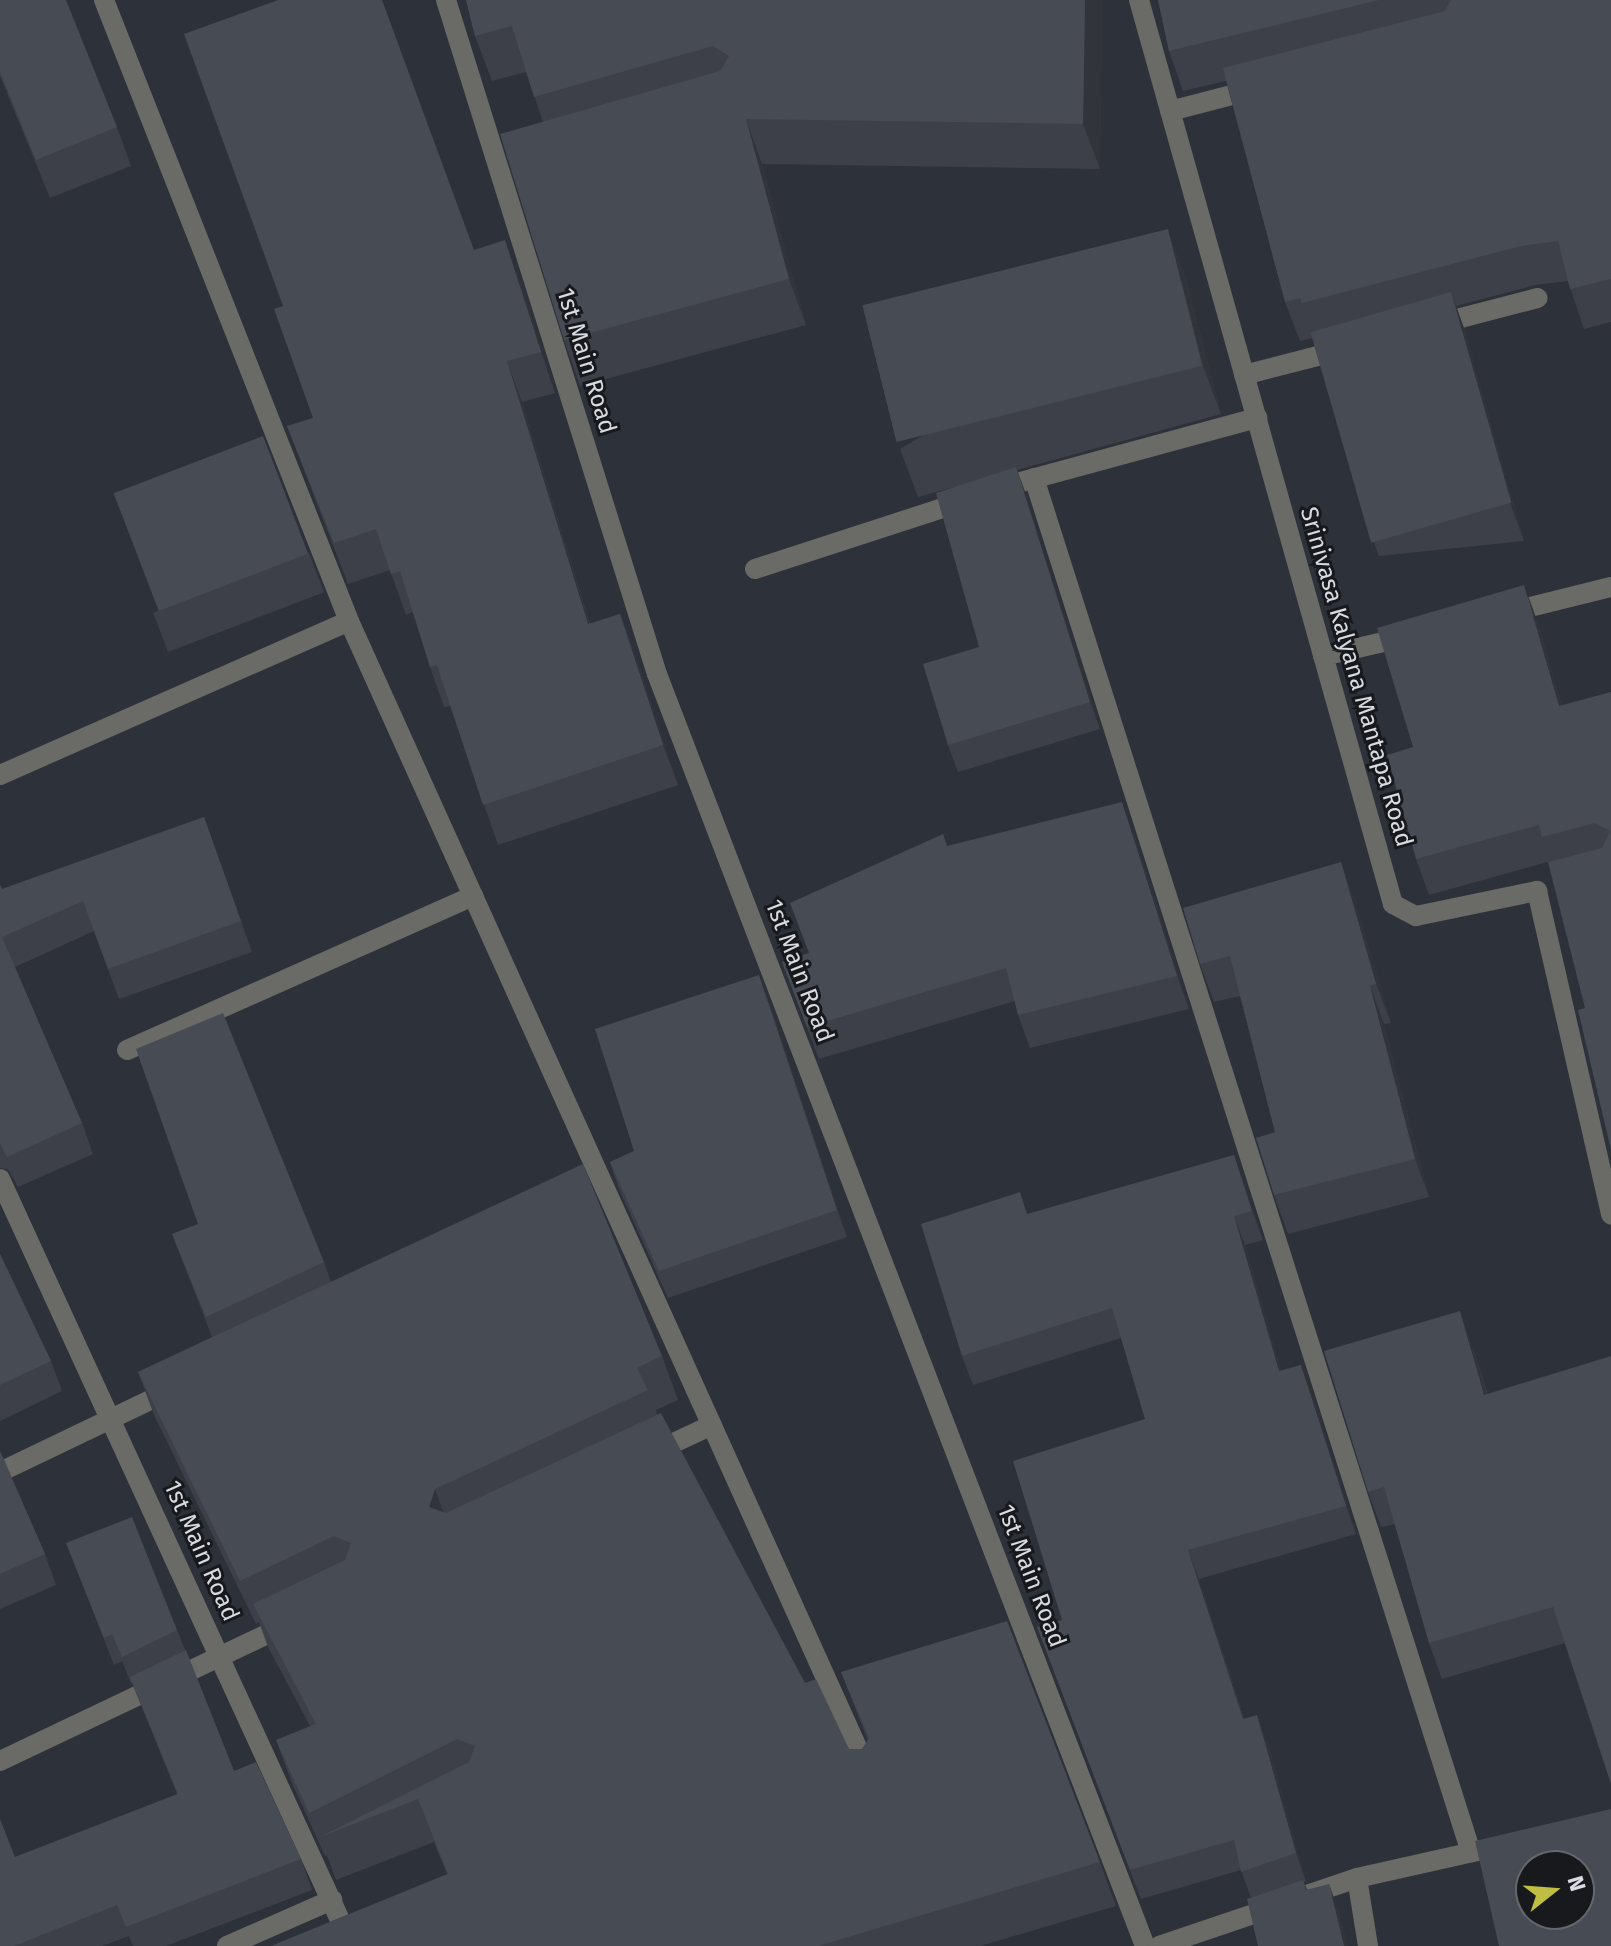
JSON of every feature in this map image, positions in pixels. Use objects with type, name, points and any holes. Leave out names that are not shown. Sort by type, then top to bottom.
[{"type":"street","points":[[104,0],[349,621],[473,896],[599,1194],[712,1425],[872,1781]]},
{"type":"street","name":"1st Main Road","points":[[446,0],[507,169],[657,674],[1145,1946]]},
{"type":"street","name":"Srinivasa Kalyana Mantapa Road","points":[[1139,0],[1393,904],[1416,916],[1545,889],[1611,1215]]},
{"type":"street","points":[[1170,111],[1275,84]]},
{"type":"street","points":[[1415,330],[1538,298]]},
{"type":"street","points":[[1244,375],[1368,343]]},
{"type":"street","points":[[755,569],[1034,478],[1257,418]]},
{"type":"street","points":[[1034,478],[1471,1852]]},
{"type":"street","points":[[1490,617],[1611,587]]},
{"type":"street","points":[[0,775],[349,621]]},
{"type":"street","points":[[1323,656],[1429,631]]},
{"type":"street","points":[[127,1050],[473,896]]},
{"type":"street","name":"1st Main Road","points":[[0,1179],[221,1657],[328,1870],[332,1900],[352,1946]]},
{"type":"street","points":[[0,1472],[199,1377]]},
{"type":"street","points":[[627,1465],[712,1425]]},
{"type":"street","points":[[0,1761],[315,1611]]},
{"type":"street","points":[[1159,1946],[1357,1878],[1502,1845]]},
{"type":"street","points":[[1357,1878],[1368,1946]]},
{"type":"street","points":[[227,1946],[332,1900]]},
{"type":"building","points":[[0,0],[66,0],[117,127],[36,160],[0,72]]},
{"type":"building","points":[[278,0],[382,0],[474,250],[505,240],[541,352],[507,361],[588,624],[620,614],[663,745],[483,805],[437,665],[430,667],[400,571],[391,574],[376,529],[334,543],[287,426],[313,418],[274,309],[283,306],[184,34]]},
{"type":"building","points":[[466,0],[1085,0],[1083,124],[746,119],[789,279],[564,340],[500,134],[720,71],[729,56],[713,46],[534,97],[512,26],[475,36]]},
{"type":"building","points":[[1158,0],[1379,0],[1169,51]]},
{"type":"building","points":[[1451,0],[1611,0],[1611,279],[1570,289],[1558,241],[1521,246],[1302,303],[1300,298],[1285,302],[1223,68],[1445,11]]},
{"type":"building","points":[[1168,229],[1202,366],[896,442],[862,305]]},
{"type":"building","points":[[1451,292],[1511,503],[1371,543],[1311,332]]},
{"type":"building","points":[[263,436],[308,554],[159,611],[114,493]]},
{"type":"building","points":[[1016,467],[1090,702],[948,745],[923,664],[979,647],[936,493]]},
{"type":"building","points":[[1524,585],[1559,706],[1611,692],[1611,1150],[1578,1010],[1585,1008],[1548,862],[1602,848],[1610,831],[1595,823],[1542,837],[1539,825],[1416,859],[1387,755],[1413,747],[1377,628]]},
{"type":"building","points":[[1122,802],[1177,976],[1018,1015],[1006,968],[807,1027],[782,962],[809,953],[790,903],[943,834],[947,846]]},
{"type":"building","points":[[204,817],[241,921],[108,969],[83,901],[2,937],[82,1123],[7,1157],[0,1144],[0,885],[2,889]]},
{"type":"building","points":[[1341,862],[1376,984],[1370,986],[1415,1159],[1274,1195],[1256,1138],[1275,1132],[1230,956],[1200,964],[1183,908]]},
{"type":"building","points":[[759,975],[837,1210],[659,1271],[610,1162],[634,1151],[595,1029]]},
{"type":"building","points":[[223,1013],[324,1262],[206,1317],[172,1234],[198,1224],[136,1049]]},
{"type":"building","points":[[1234,1155],[1252,1211],[1234,1216],[1279,1371],[1301,1365],[1346,1506],[1188,1550],[1243,1719],[1257,1715],[1296,1853],[1241,1872],[1234,1840],[1130,1870],[1037,1627],[1062,1620],[1013,1461],[1145,1419],[1112,1308],[962,1356],[921,1224],[1020,1192],[1027,1214]]},
{"type":"building","points":[[583,1164],[662,1356],[637,1368],[648,1390],[435,1489],[429,1507],[446,1513],[661,1413],[805,1683],[816,1679],[849,1749],[862,1749],[869,1738],[841,1672],[1007,1621],[1100,1862],[818,1946],[271,1946],[448,1874],[418,1799],[320,1837],[469,1762],[475,1746],[457,1739],[309,1813],[276,1740],[316,1724],[253,1604],[345,1560],[351,1543],[334,1536],[240,1581],[138,1372]]},
{"type":"building","points":[[0,1254],[51,1361],[0,1385]]},
{"type":"building","points":[[1460,1311],[1484,1395],[1611,1356],[1611,1784],[1553,1607],[1429,1643],[1384,1487],[1368,1492],[1324,1351]]},
{"type":"building","points":[[0,1451],[45,1554],[0,1574]]},
{"type":"building","points":[[132,1517],[177,1630],[122,1657],[112,1634],[104,1638],[66,1543]]},
{"type":"building","points":[[186,1650],[234,1771],[256,1762],[301,1859],[126,1927],[117,1905],[14,1946],[0,1946],[0,1819],[15,1857],[178,1794],[130,1677]]},
{"type":"building","points":[[1611,1809],[1611,1946],[1499,1946],[1475,1841]]},
{"type":"building","points":[[1303,1880],[1306,1890],[1329,1884],[1344,1946],[1258,1946],[1247,1899]]}]
